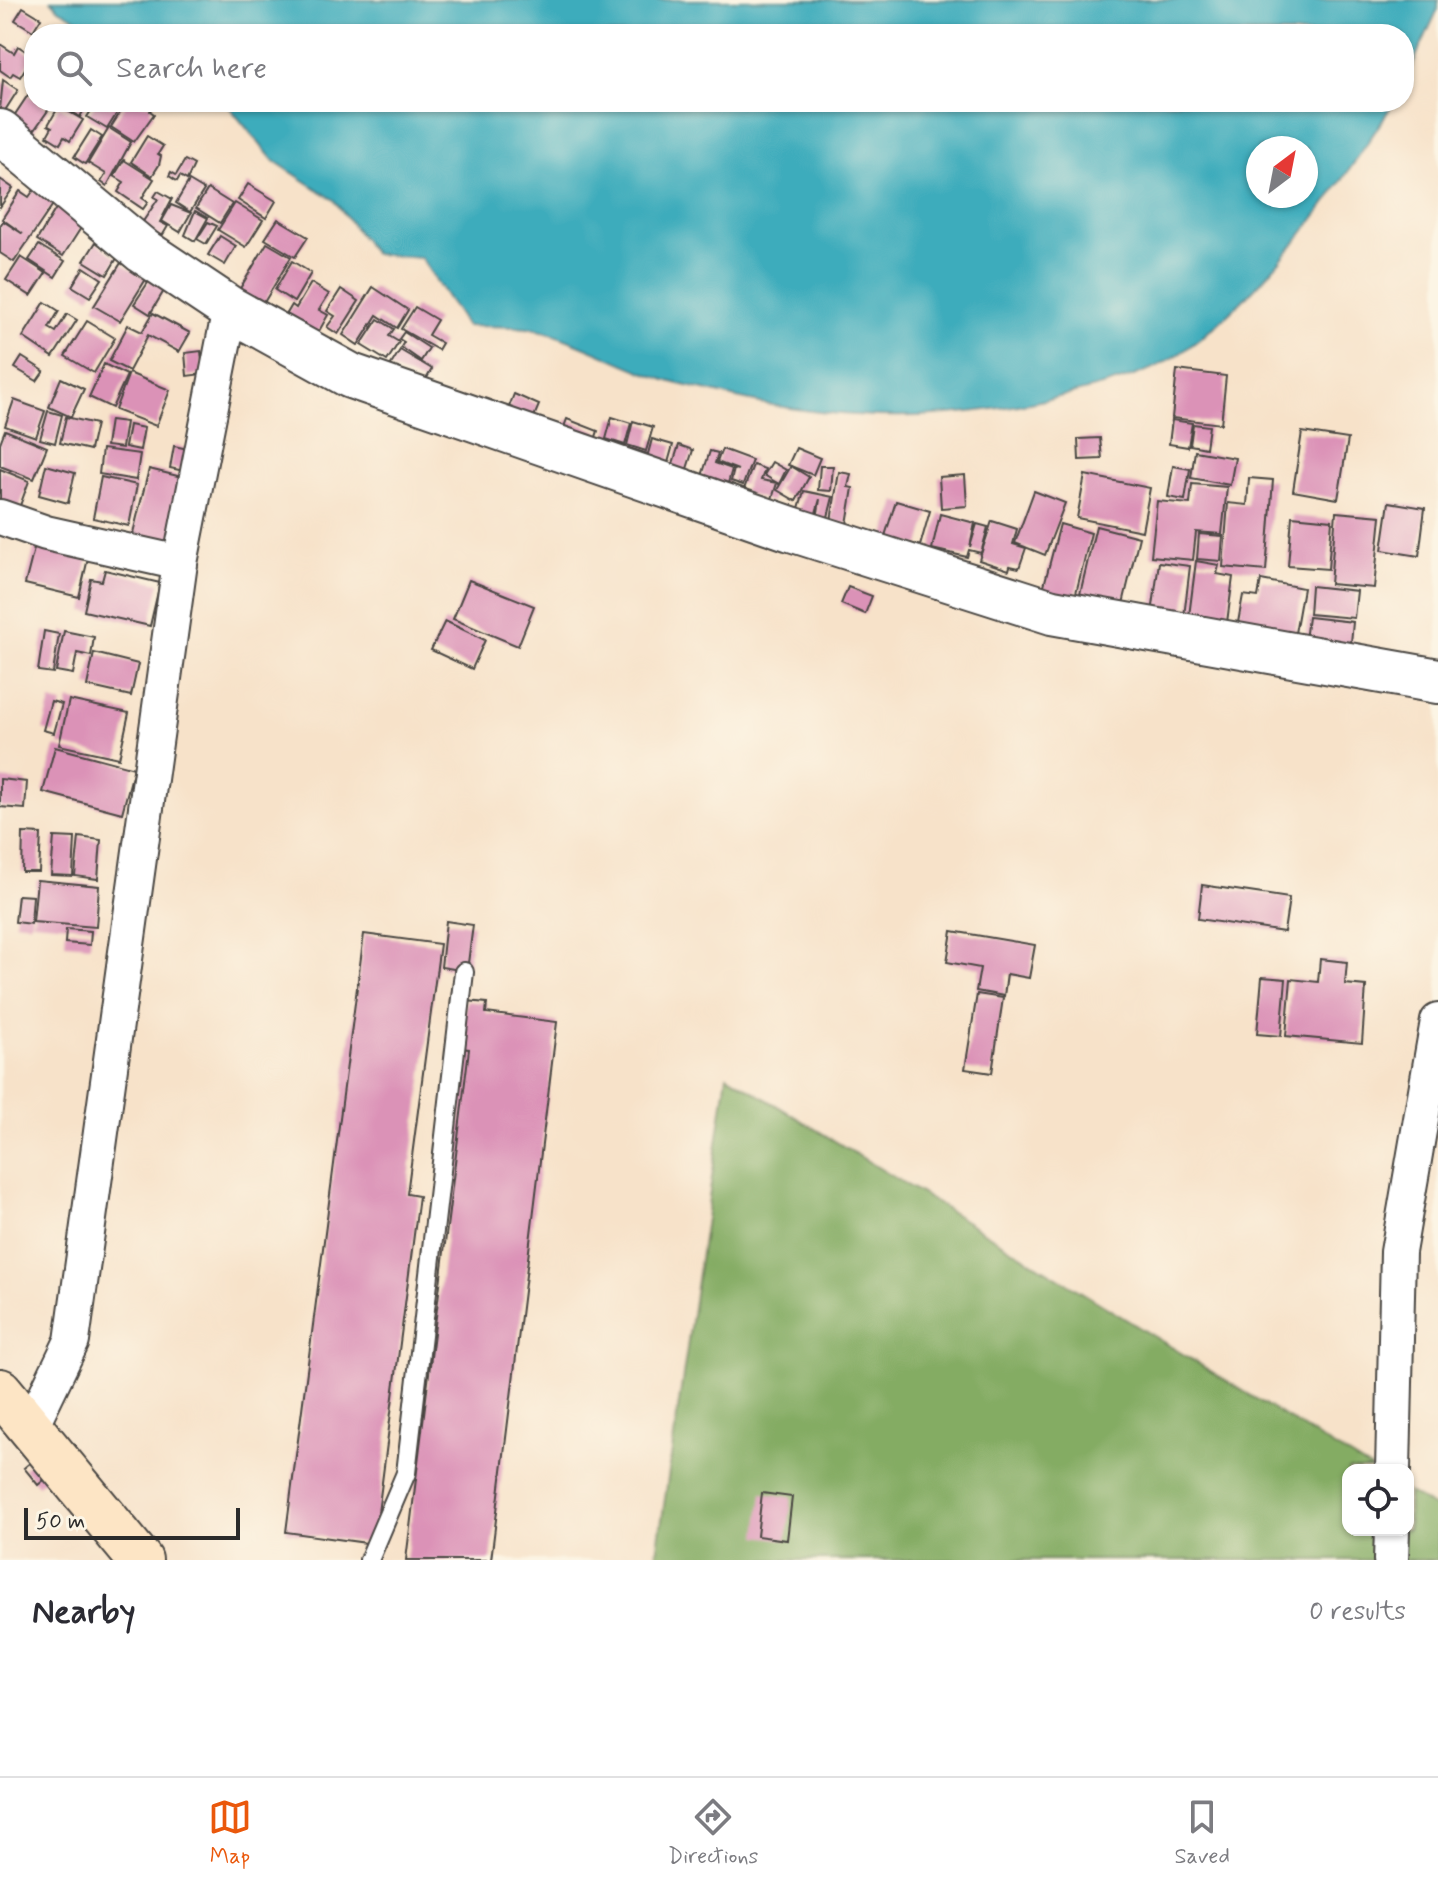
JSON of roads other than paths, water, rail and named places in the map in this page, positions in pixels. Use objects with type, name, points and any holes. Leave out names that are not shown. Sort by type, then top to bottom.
[{"type":"main road","points":[[0,1391],[140,1560]]},
{"type":"street","points":[[0,132],[143,251],[230,309],[351,376],[791,529],[1052,612],[1438,681]]},
{"type":"street","points":[[30,1428],[72,1341],[180,563],[230,309]]},
{"type":"street","points":[[0,517],[46,533],[180,563]]},
{"type":"street","points":[[1393,1464],[1398,1252],[1438,1021]]},
{"type":"street","points":[[1391,1560],[1392,1536]]},
{"type":"lane","points":[[369,1560],[406,1473],[464,972]]},
{"type":"water","points":[[51,0],[1438,0],[1438,9],[1414,61],[1414,24],[86,24],[59,9]]},
{"type":"water","points":[[233,112],[1387,112],[1326,203],[1275,267],[1247,297],[1185,350],[1143,372],[1097,388],[983,410],[900,416],[817,412],[775,406],[668,381],[538,330],[466,326],[421,258],[374,254],[334,200],[273,160]]}]
